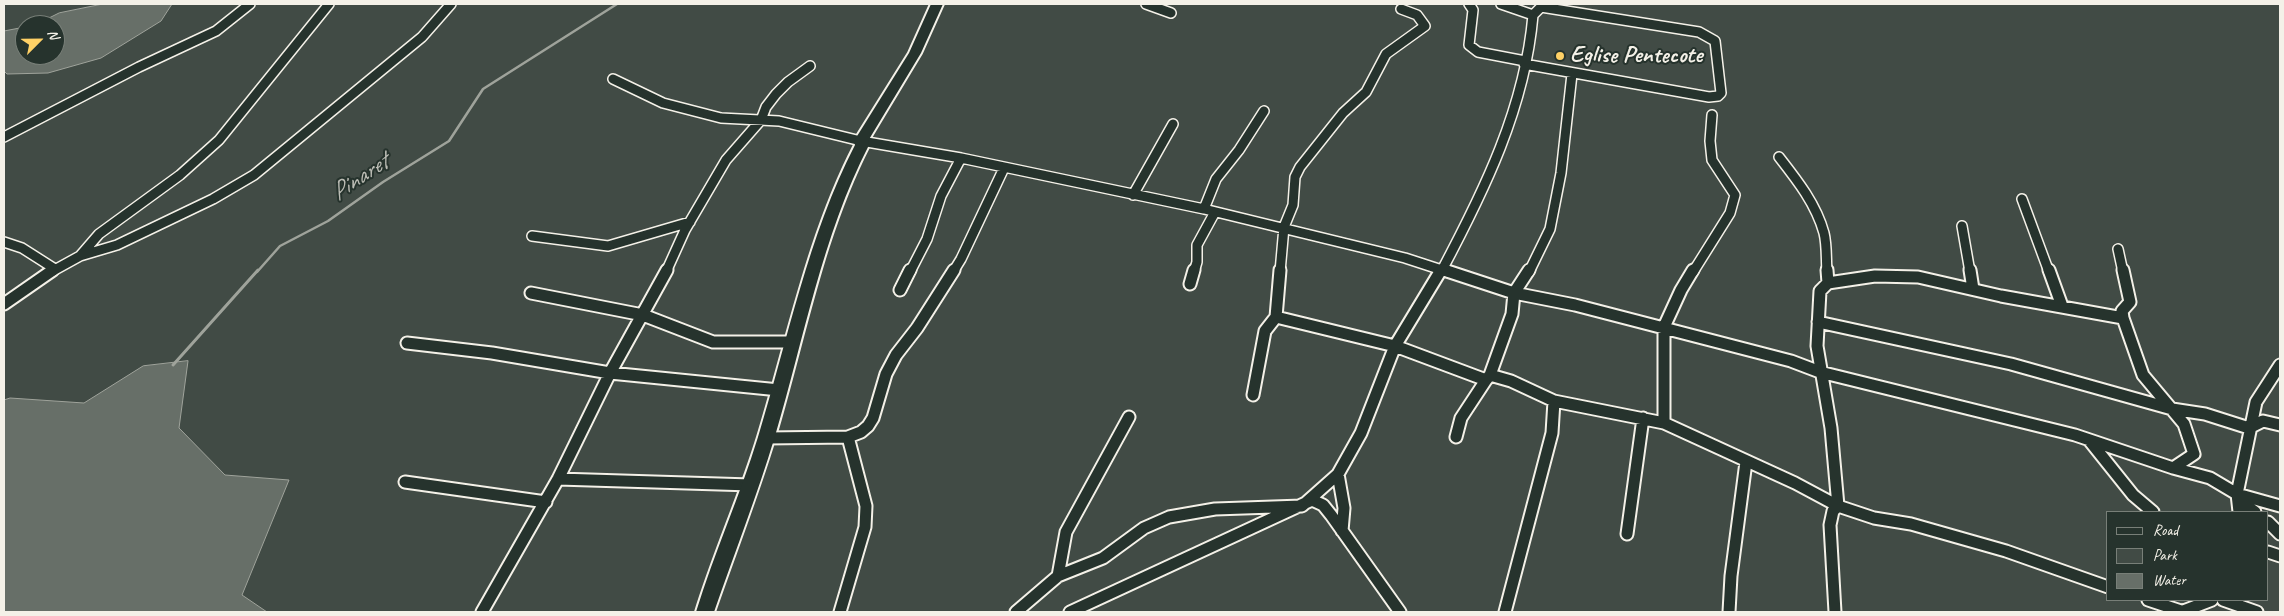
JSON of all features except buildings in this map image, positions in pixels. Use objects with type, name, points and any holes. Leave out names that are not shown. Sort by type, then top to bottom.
[{"type":"main road","points":[[706,612],[751,485],[821,243],[845,178],[862,145],[861,140],[914,53],[937,4]]},
{"type":"street","points":[[4,137],[125,74],[216,31],[250,4]]},
{"type":"street","points":[[80,256],[99,234],[180,175],[219,140],[329,4]]},
{"type":"street","points":[[4,304],[55,269],[80,256],[117,245],[213,199],[254,175],[422,37],[451,4]]},
{"type":"street","points":[[1146,4],[1171,13]]},
{"type":"street","points":[[1016,612],[1058,576],[1103,558],[1144,528],[1169,517],[1214,509],[1302,506],[1338,474],[1361,433],[1395,346],[1441,271],[1485,186],[1505,139],[1525,62],[1531,38],[1533,15],[1541,7],[1699,32],[1707,35],[1715,42],[1721,93],[1718,96],[1709,97],[1572,74],[1525,62],[1478,52],[1472,49],[1470,45],[1473,10],[1469,4]]},
{"type":"street","points":[[1501,4],[1533,15]]},
{"type":"street","points":[[1253,395],[1262,342],[1266,331],[1276,317],[1284,227],[1293,205],[1295,177],[1300,167],[1343,113],[1366,92],[1386,54],[1425,26],[1424,22],[1417,15],[1401,9]]},
{"type":"street","points":[[482,612],[558,480],[610,373],[643,315],[690,222],[726,160],[760,120],[766,107],[776,94],[788,82],[810,66]]},
{"type":"street","points":[[1456,436],[1461,418],[1488,378],[1512,314],[1514,294],[1529,271],[1550,229],[1561,173],[1572,74]]},
{"type":"street","points":[[613,79],[671,105],[721,118],[760,120],[803,126],[861,140],[961,158],[1284,227],[1405,258],[1514,294],[1576,305],[1664,327],[1791,361],[1820,372],[2089,439],[2173,468],[2210,478],[2238,497],[2254,511]]},
{"type":"street","points":[[1204,209],[1216,179],[1239,150],[1264,111]]},
{"type":"street","points":[[1664,423],[1664,327],[1680,290],[1730,213],[1735,195],[1731,186],[1714,166],[1710,156],[1712,115]]},
{"type":"street","points":[[1133,195],[1173,124]]},
{"type":"street","points":[[1779,157],[1806,193],[1824,234],[1828,283]]},
{"type":"street","points":[[900,290],[927,239],[938,203],[961,158]]},
{"type":"street","points":[[766,438],[848,438],[861,432],[868,426],[873,418],[886,374],[896,355],[961,259],[1004,168]]},
{"type":"street","points":[[2022,199],[2062,306]]},
{"type":"street","points":[[1190,284],[1197,262],[1197,245],[1215,212]]},
{"type":"street","points":[[532,236],[608,246],[690,222]]},
{"type":"street","points":[[1962,226],[1974,289]]},
{"type":"street","points":[[4,242],[22,248],[55,269]]},
{"type":"street","points":[[2118,249],[2130,302],[2122,310],[2122,318],[2144,375],[2184,424],[2194,454],[2173,468]]},
{"type":"street","points":[[1838,506],[1831,428],[1820,372],[1818,322],[1820,291],[1828,283],[1896,275],[1931,279],[2001,296],[2122,318]]},
{"type":"street","points":[[531,293],[643,315],[713,342],[793,342]]},
{"type":"street","points":[[1276,317],[1395,346],[1488,378],[1511,381],[1554,400],[1664,423],[1795,483],[1838,506],[1874,518],[1911,524],[1997,548],[2106,586]]},
{"type":"street","points":[[1818,322],[2011,364],[2172,409],[2206,414],[2248,428],[2263,422],[2280,425]]},
{"type":"street","points":[[407,343],[492,353],[610,373],[779,390]]},
{"type":"street","points":[[2239,511],[2238,497],[2248,428],[2256,402],[2280,365]]},
{"type":"street","points":[[1505,612],[1552,433],[1554,400]]},
{"type":"street","points":[[1058,576],[1066,532],[1129,417]]},
{"type":"street","points":[[1626,534],[1643,418]]},
{"type":"street","points":[[840,612],[865,527],[866,506],[848,438]]},
{"type":"street","points":[[2089,439],[2133,495],[2152,511]]},
{"type":"street","points":[[1729,612],[1731,576],[1746,462]]},
{"type":"street","points":[[1338,474],[1344,508],[1342,531]]},
{"type":"street","points":[[558,480],[751,485]]},
{"type":"street","points":[[405,482],[546,502]]},
{"type":"street","points":[[2238,497],[2280,506]]},
{"type":"street","points":[[1070,612],[1312,500],[1323,505],[1400,612]]},
{"type":"street","points":[[1835,612],[1830,525],[1833,511],[1838,506]]},
{"type":"street","points":[[2269,523],[2280,534]]},
{"type":"street","points":[[2151,601],[2181,611],[2209,601]]},
{"type":"street","points":[[2227,601],[2257,612]]},
{"type":"green space","points":[[4,4],[2280,4],[2280,612],[4,612]]},
{"type":"water","points":[[103,4],[172,4],[161,21],[101,58],[48,73],[7,74],[4,71],[4,31],[15,29],[15,65],[65,65],[65,15],[55,15]]},
{"type":"water","points":[[188,361],[179,428],[225,475],[289,480],[242,595],[267,612],[4,612],[4,400],[10,398],[84,403],[143,366]]},
{"type":"waterway","name":"Pinaret","points":[[257,272],[280,246],[328,221],[383,182],[449,141],[483,89],[617,4]]},
{"type":"waterway","name":"Pinaret","points":[[173,365],[258,270]]},
{"type":"place","name":"Eglise Pentecote","points":[[1560,56]]}]
